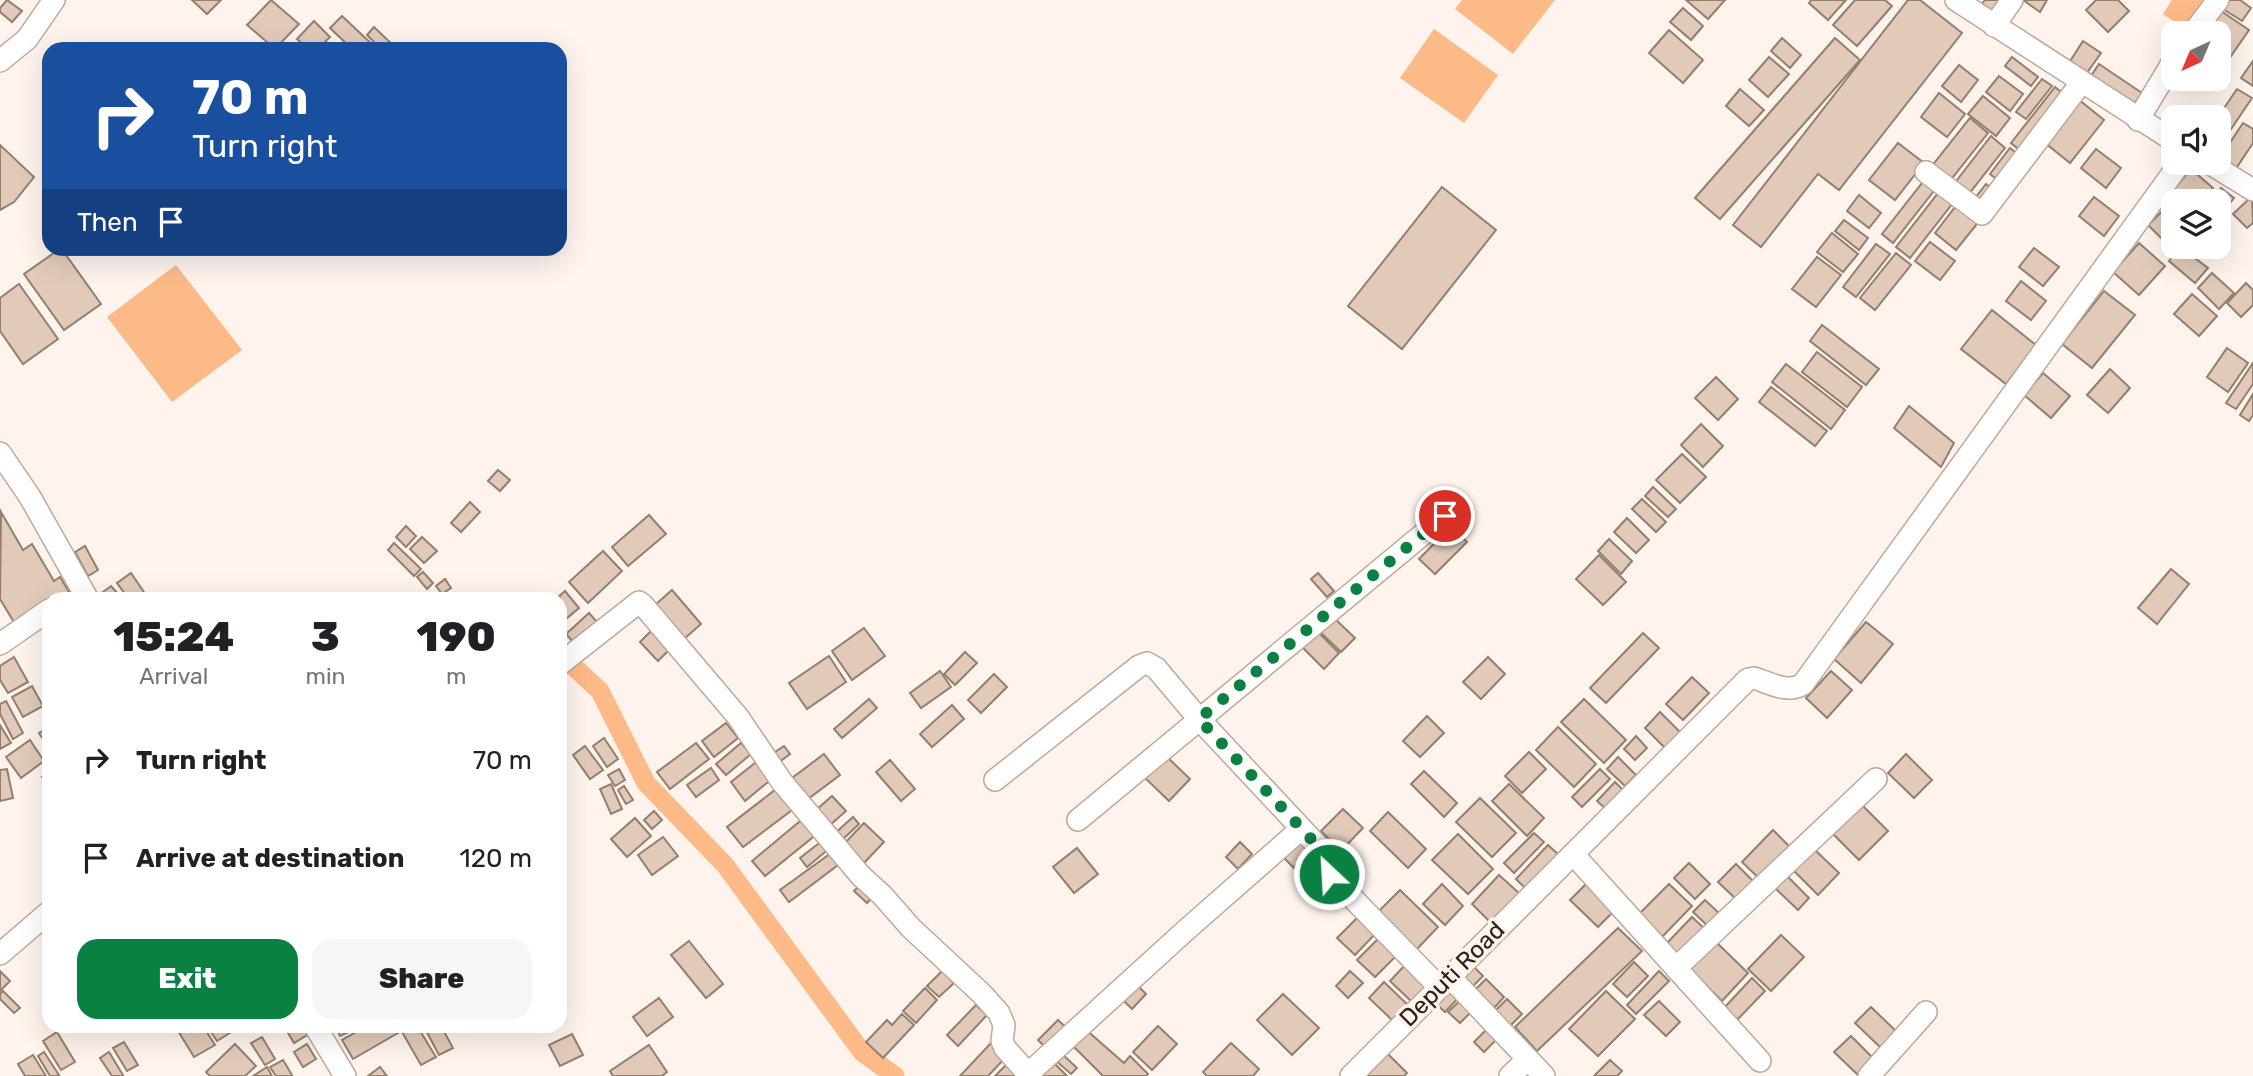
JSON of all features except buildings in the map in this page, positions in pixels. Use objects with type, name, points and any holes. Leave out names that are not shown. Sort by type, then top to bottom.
[{"type":"street","points":[[0,61],[27,39],[54,0]]},
{"type":"street","points":[[1956,0],[2161,133]]},
{"type":"street","points":[[1994,26],[2012,0]]},
{"type":"street","points":[[2202,21],[2218,0]]},
{"type":"street","points":[[2138,120],[2161,82]]},
{"type":"street","points":[[1926,172],[1982,214],[2081,83]]},
{"type":"street","name":"Deputi Road","points":[[1352,1076],[1748,679],[1754,678],[1789,690],[1803,684],[2171,175]]},
{"type":"street","points":[[2229,175],[2253,190]]},
{"type":"street","points":[[0,453],[30,497],[77,592]]},
{"type":"street","points":[[1078,820],[1445,516]]},
{"type":"street","points":[[567,659],[639,602],[643,605],[738,717],[782,782],[861,876],[999,1013],[1004,1025],[1002,1041],[1005,1048],[1029,1075],[1185,931],[1301,830]]},
{"type":"street","points":[[0,644],[42,615]]},
{"type":"street","points":[[995,780],[1139,666],[1147,663],[1156,668],[1199,719],[1329,858],[1329,874],[1544,1076]]},
{"type":"street","points":[[1676,968],[1876,779]]},
{"type":"street","points":[[1573,854],[1760,1061]]},
{"type":"street","points":[[0,954],[42,918]]},
{"type":"street","points":[[1869,1076],[1926,1012]]},
{"type":"street","points":[[319,1033],[345,1076]]},
{"type":"street","points":[[1510,1076],[1528,1059]]},
{"type":"shaded area","points":[[1462,0],[1555,0],[1513,54],[1455,9]]},
{"type":"shaded area","points":[[2172,0],[2209,0],[2195,21],[2173,21],[2163,14]]},
{"type":"shaded area","points":[[1434,29],[1498,75],[1464,123],[1400,78]]},
{"type":"shaded area","points":[[176,265],[242,350],[172,402],[107,317]]},
{"type":"waterway","points":[[573,666],[600,691],[646,783],[725,865],[862,1052],[895,1076]]},
{"type":"route","points":[[1329,874],[1329,858],[1199,719],[1445,516]]}]
